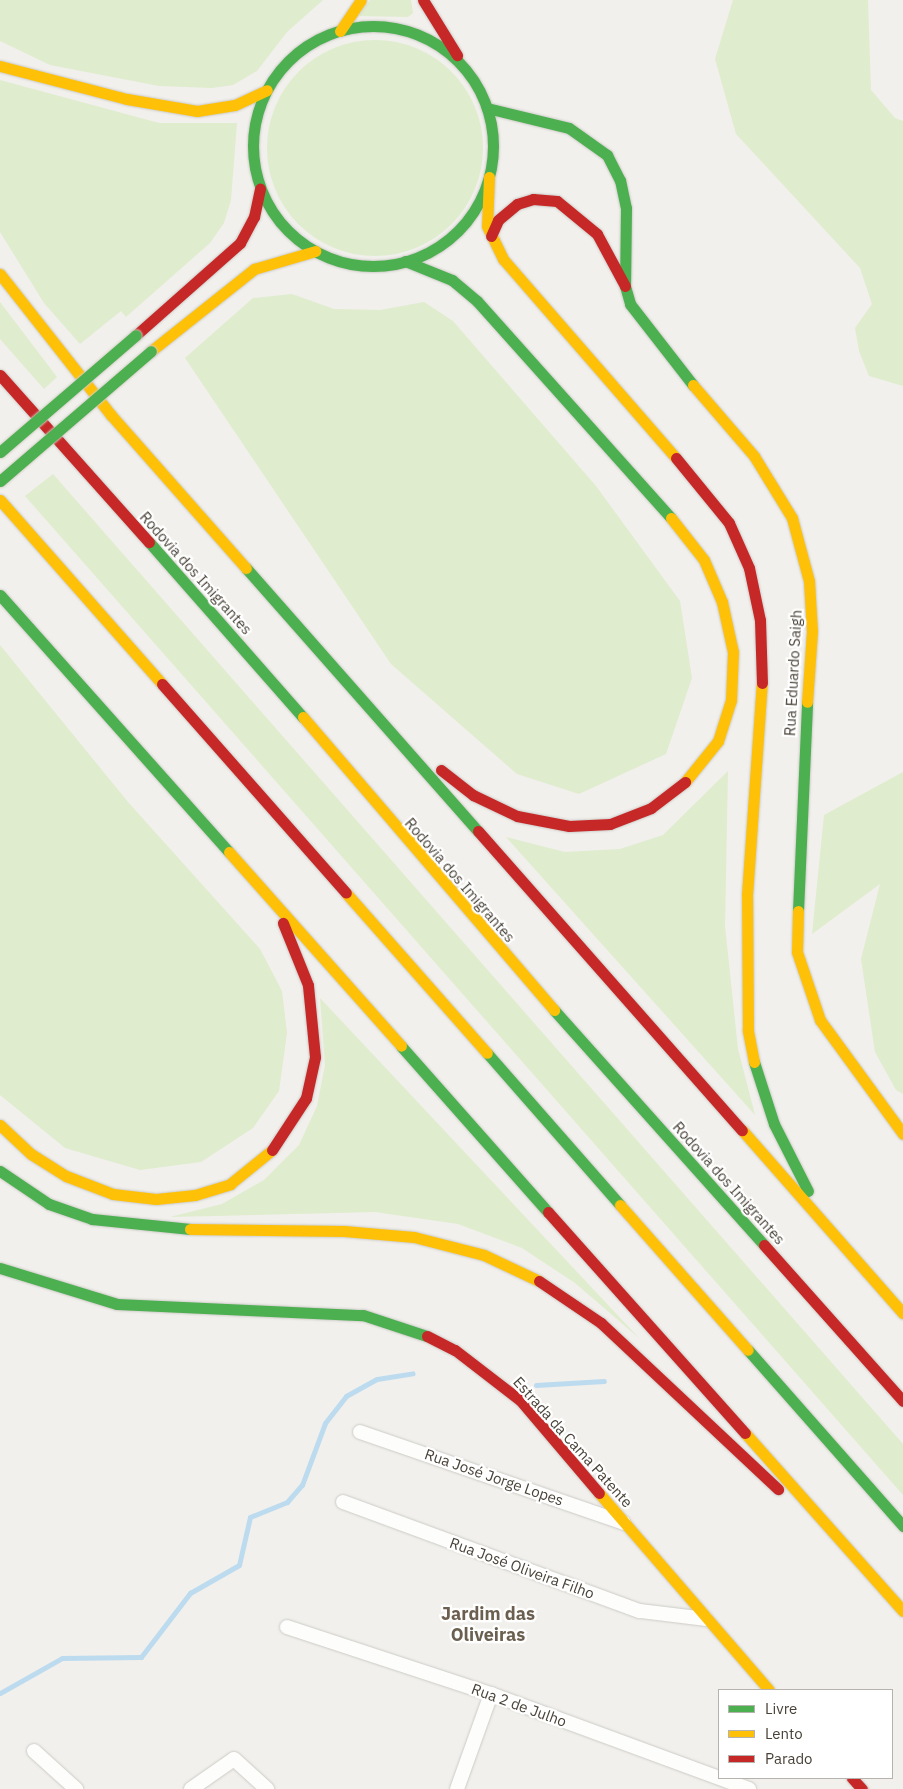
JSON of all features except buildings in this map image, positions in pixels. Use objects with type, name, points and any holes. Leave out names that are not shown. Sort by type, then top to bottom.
[{"type":"main road","points":[[340,31],[361,0]]},
{"type":"main road","points":[[422,0],[487,108],[493,145],[486,210],[491,236],[503,259],[708,494],[729,524],[749,568],[760,620],[764,674],[747,895],[748,1030],[757,1075],[774,1124],[836,1239]]},
{"type":"main road","points":[[0,452],[240,243],[254,218],[260,189],[253,138],[267,90],[294,56],[340,31],[370,26],[400,29],[438,45],[462,65]]},
{"type":"main road","points":[[0,66],[188,110],[216,110],[267,90]]},
{"type":"main road","name":"Rua Eduardo Saigh","points":[[487,108],[581,133],[600,146],[614,167],[626,208],[625,286],[640,322],[770,477],[799,537],[809,581],[812,631],[801,782],[798,952],[820,1020],[903,1134]]},
{"type":"main road","points":[[493,145],[509,128],[528,120]]},
{"type":"main road","points":[[260,189],[282,224],[315,251],[361,265],[405,261],[433,249],[458,230],[477,206],[489,177]]},
{"type":"main road","points":[[491,236],[498,220],[517,204],[533,199],[557,201],[597,234],[625,286]]},
{"type":"main road","points":[[0,481],[151,351],[254,269],[315,251]]},
{"type":"main road","points":[[393,733],[473,795],[517,816],[569,826],[610,824],[651,808],[693,776],[718,741],[731,700],[733,652],[722,602],[704,560],[680,528],[477,301],[452,280],[405,261]]},
{"type":"main road","points":[[0,274],[112,415],[903,1313]]},
{"type":"main road","name":"Rodovia dos Imigrantes","points":[[0,375],[260,666],[428,868],[903,1402]]},
{"type":"main road","points":[[0,500],[903,1526]]},
{"type":"main road","points":[[0,595],[771,1458],[869,1575]]},
{"type":"main road","points":[[0,1125],[31,1154],[66,1176],[113,1194],[156,1199],[195,1195],[230,1184],[261,1163],[286,1135],[306,1098],[315,1057],[308,985],[269,895]]},
{"type":"main road","points":[[0,1171],[48,1204],[92,1219],[159,1229],[353,1232],[414,1237],[484,1255],[541,1282],[601,1322],[869,1575],[903,1611]]},
{"type":"main road","name":"Estrada da Cama Patente","points":[[0,1268],[117,1304],[297,1309],[363,1315],[410,1327],[483,1369],[520,1400],[706,1619],[768,1689]]},
{"type":"main road","points":[[853,1779],[862,1789]]},
{"type":"street","name":"Rua José Jorge Lopes","points":[[360,1432],[627,1524]]},
{"type":"street","name":"Rua José Oliveira Filho","points":[[343,1502],[640,1611],[706,1619]]},
{"type":"street","name":"Rua 2 de Julho","points":[[287,1627],[491,1694],[718,1778]]},
{"type":"street","points":[[457,1789],[491,1694]]},
{"type":"street","points":[[34,1751],[76,1789]]},
{"type":"street","points":[[191,1789],[234,1759],[267,1789]]},
{"type":"street","name":"Rua 2 de Julho","points":[[722,1779],[749,1789]]},
{"type":"green space","points":[[0,0],[323,0],[287,32],[257,71],[233,85],[212,88],[159,86],[50,65],[0,41]]},
{"type":"green space","points":[[370,0],[411,0],[413,13],[408,17],[359,16]]},
{"type":"green space","points":[[733,0],[868,0],[871,90],[895,118],[903,121],[903,386],[869,376],[859,351],[855,328],[872,304],[860,268],[736,134],[715,59]]},
{"type":"green space","points":[[386,40],[416,48],[426,53],[444,64],[459,79],[475,107],[483,137],[483,159],[475,189],[459,217],[444,232],[416,248],[396,254],[364,256],[334,248],[324,243],[306,232],[291,217],[275,189],[269,169],[267,137],[275,107],[280,97],[291,79],[306,64],[334,48],[354,42]]},
{"type":"green space","points":[[0,80],[159,123],[237,123],[231,200],[224,223],[210,243],[126,317],[121,311],[80,344],[44,303],[0,232]]},
{"type":"green space","points":[[292,294],[334,309],[380,310],[424,302],[453,321],[596,486],[680,601],[692,678],[666,754],[579,794],[517,774],[391,664],[185,358],[253,298]]},
{"type":"green space","points":[[0,302],[57,377],[44,389],[0,339]]},
{"type":"green space","points":[[53,474],[903,1444],[903,1495],[25,496]]},
{"type":"green space","points":[[0,645],[128,802],[260,949],[282,991],[287,1033],[279,1091],[253,1128],[201,1162],[140,1170],[65,1148],[0,1095]]},
{"type":"green space","points":[[728,771],[725,926],[738,1049],[755,1115],[506,837],[565,852],[620,849],[663,835]]},
{"type":"green space","points":[[903,772],[903,1094],[896,1090],[875,1052],[861,959],[880,884],[812,934],[824,815]]},
{"type":"green space","points":[[320,998],[639,1338],[575,1283],[522,1248],[458,1224],[375,1212],[170,1217],[222,1204],[264,1180],[299,1145],[317,1106],[325,1065]]},
{"type":"waterway","points":[[0,1693],[62,1658],[141,1657],[190,1593],[239,1565],[250,1517],[287,1502],[302,1485],[325,1423],[346,1396],[377,1379],[413,1373]]},
{"type":"waterway","points":[[536,1385],[604,1381]]},
{"type":"traffic: fast","points":[[373,26],[396,28],[419,35],[440,46],[458,61],[473,79],[484,100],[491,123],[493,146],[491,169],[484,192],[473,213],[458,231],[440,246],[419,257],[396,264],[373,266],[350,264],[327,257],[306,246],[288,231],[273,213],[262,192],[255,169],[253,146],[255,123],[262,100],[273,79],[288,61],[306,46],[327,35],[350,28],[373,26]]},
{"type":"traffic: fast","points":[[487,108],[569,128],[607,155],[620,180],[626,208],[625,286],[630,304],[693,385]]},
{"type":"traffic: fast","points":[[405,261],[452,280],[477,301],[671,518]]},
{"type":"traffic: fast","points":[[0,452],[136,335]]},
{"type":"traffic: fast","points":[[0,481],[151,351]]},
{"type":"traffic: fast","points":[[149,542],[303,717]]},
{"type":"traffic: fast","points":[[246,568],[478,831]]},
{"type":"traffic: fast","points":[[0,595],[229,852]]},
{"type":"traffic: fast","points":[[798,911],[807,702]]},
{"type":"traffic: fast","points":[[554,1010],[764,1245]]},
{"type":"traffic: fast","points":[[401,1046],[548,1212]]},
{"type":"traffic: fast","points":[[487,1053],[620,1205]]},
{"type":"traffic: fast","points":[[754,1062],[774,1124],[808,1191]]},
{"type":"traffic: fast","points":[[0,1171],[49,1204],[92,1219],[190,1229]]},
{"type":"traffic: fast","points":[[0,1268],[117,1304],[363,1315],[427,1336]]},
{"type":"traffic: fast","points":[[748,1350],[903,1526]]},
{"type":"traffic: slow","points":[[340,31],[361,0]]},
{"type":"traffic: slow","points":[[0,66],[127,99],[197,111],[235,105],[267,90]]},
{"type":"traffic: slow","points":[[489,177],[487,226],[503,259],[676,458]]},
{"type":"traffic: slow","points":[[151,351],[254,269],[315,251]]},
{"type":"traffic: slow","points":[[0,274],[111,415],[246,568]]},
{"type":"traffic: slow","points":[[693,385],[754,456],[792,518],[809,581],[812,631],[807,702]]},
{"type":"traffic: slow","points":[[0,500],[162,684]]},
{"type":"traffic: slow","points":[[671,518],[704,560],[722,602],[733,652],[731,700],[718,741],[685,782]]},
{"type":"traffic: slow","points":[[754,1062],[748,1030],[747,895],[762,683]]},
{"type":"traffic: slow","points":[[303,717],[554,1010]]},
{"type":"traffic: slow","points":[[229,852],[401,1046]]},
{"type":"traffic: slow","points":[[346,893],[487,1053]]},
{"type":"traffic: slow","points":[[798,911],[797,952],[820,1020],[903,1134]]},
{"type":"traffic: slow","points":[[0,1125],[31,1154],[66,1176],[113,1194],[156,1199],[195,1195],[230,1184],[272,1150]]},
{"type":"traffic: slow","points":[[742,1130],[903,1313]]},
{"type":"traffic: slow","points":[[620,1205],[748,1350]]},
{"type":"traffic: slow","points":[[190,1229],[344,1231],[414,1237],[484,1255],[539,1281]]},
{"type":"traffic: slow","points":[[745,1433],[903,1611]]},
{"type":"traffic: slow","points":[[599,1493],[768,1689]]},
{"type":"traffic: jam","points":[[423,0],[457,55]]},
{"type":"traffic: jam","points":[[136,335],[240,243],[254,217],[260,189]]},
{"type":"traffic: jam","points":[[491,236],[498,220],[517,204],[533,199],[557,201],[597,234],[625,286]]},
{"type":"traffic: jam","points":[[0,375],[149,542]]},
{"type":"traffic: jam","points":[[676,458],[729,523],[749,568],[760,620],[762,683]]},
{"type":"traffic: jam","points":[[162,684],[346,893]]},
{"type":"traffic: jam","points":[[441,770],[473,795],[517,816],[569,826],[610,824],[651,808],[685,782]]},
{"type":"traffic: jam","points":[[478,831],[742,1130]]},
{"type":"traffic: jam","points":[[272,1150],[306,1098],[315,1057],[308,985],[283,923]]},
{"type":"traffic: jam","points":[[548,1212],[745,1433]]},
{"type":"traffic: jam","points":[[764,1245],[903,1401]]},
{"type":"traffic: jam","points":[[539,1281],[601,1323],[778,1489]]},
{"type":"traffic: jam","points":[[427,1336],[455,1350],[520,1400],[599,1493]]},
{"type":"traffic: jam","points":[[853,1779],[862,1789]]},
{"type":"district","name":"Jardim das Oliveiras","points":[[488,1625]]}]
